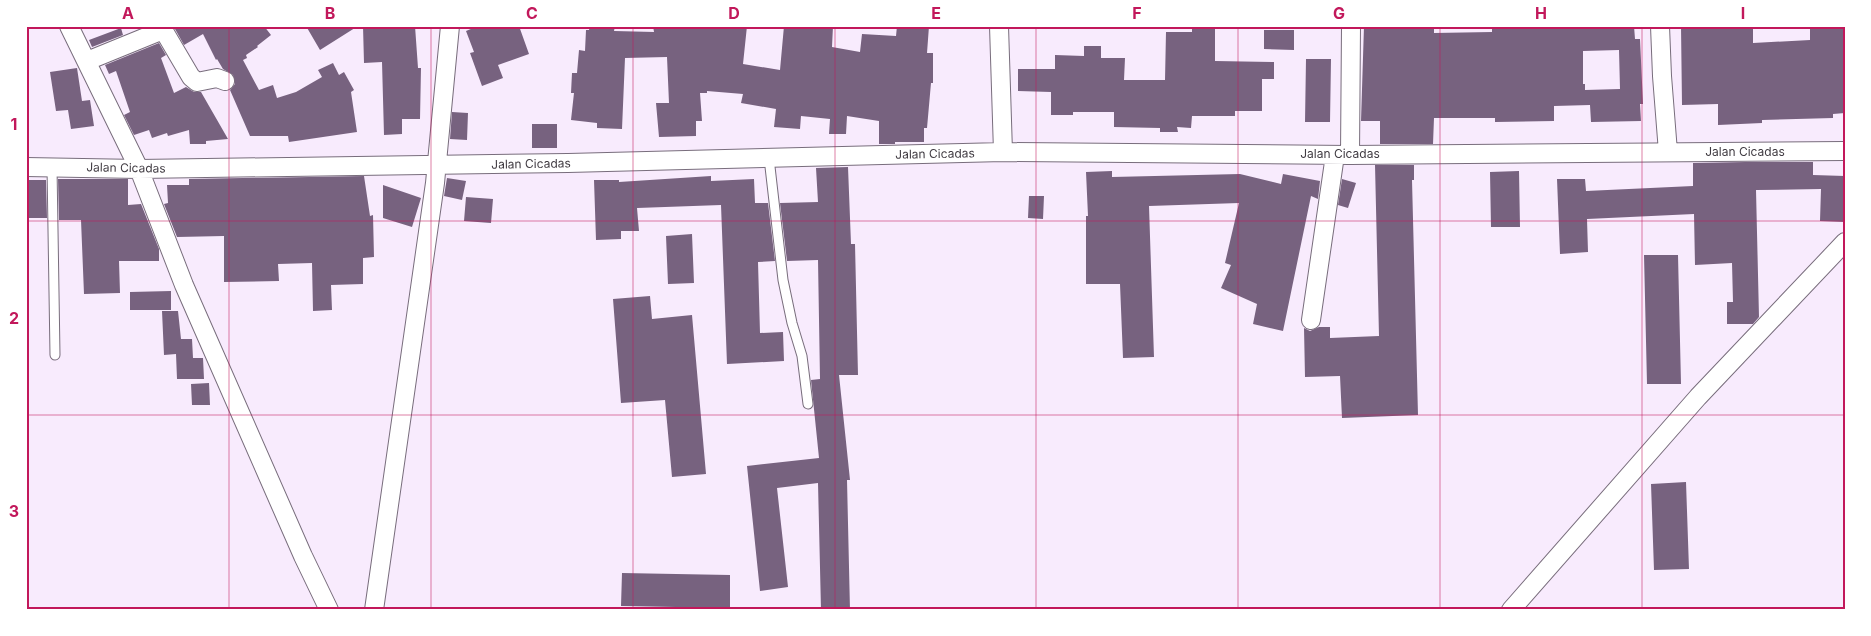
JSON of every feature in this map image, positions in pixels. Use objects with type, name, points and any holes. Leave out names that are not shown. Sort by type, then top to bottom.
[{"type":"street","points":[[69,26],[139,169],[184,285],[303,556],[329,610]]},
{"type":"street","points":[[374,610],[390,489],[417,318],[436,165],[450,26]]},
{"type":"street","points":[[999,26],[1003,152]]},
{"type":"street","points":[[1311,320],[1342,155],[1351,26]]},
{"type":"street","points":[[1660,26],[1668,152]]},
{"type":"street","points":[[87,61],[162,28],[191,77],[197,82],[217,78],[225,82]]},
{"type":"street","name":"Jalan Cicadas","points":[[26,167],[139,169],[436,165],[1003,152],[1342,155],[1845,151]]},
{"type":"street","points":[[1511,610],[1698,398],[1845,242]]},
{"type":"lane","points":[[769,158],[783,280],[792,323],[802,356],[808,404]]},
{"type":"lane","points":[[52,167],[55,355]]},
{"type":"building","points":[[180,26],[264,26],[271,35],[246,55],[247,58],[243,60],[259,90],[273,85],[277,98],[296,92],[322,77],[318,70],[333,63],[339,75],[344,72],[354,90],[351,92],[357,132],[289,142],[288,136],[250,136],[230,90],[235,84],[233,75],[223,69],[216,60],[203,34],[184,45],[175,29]]},
{"type":"building","points":[[306,26],[358,26],[320,50]]},
{"type":"building","points":[[363,26],[415,26],[418,68],[421,68],[420,119],[402,119],[402,134],[384,135],[382,62],[364,63]]},
{"type":"building","points":[[478,26],[519,26],[529,54],[498,65],[503,78],[482,86],[470,53],[474,52],[466,31]]},
{"type":"building","points":[[590,26],[615,26],[614,31],[654,32],[653,26],[731,28],[731,26],[747,26],[743,64],[780,70],[784,26],[833,26],[832,47],[860,52],[862,34],[896,36],[897,26],[929,26],[927,53],[933,53],[933,83],[931,83],[927,128],[924,128],[924,142],[879,144],[879,121],[847,116],[846,134],[829,134],[830,119],[801,116],[800,129],[774,127],[776,109],[741,103],[743,94],[707,91],[707,93],[700,93],[702,121],[696,121],[696,136],[659,137],[656,103],[669,103],[667,57],[625,58],[622,129],[597,128],[597,123],[571,120],[574,93],[571,93],[572,73],[577,73],[579,50],[585,51],[586,30],[589,30]]},
{"type":"building","points":[[1364,26],[1434,26],[1434,33],[1492,32],[1492,26],[1634,26],[1635,39],[1640,39],[1643,104],[1640,104],[1641,121],[1591,122],[1590,105],[1554,106],[1554,121],[1495,122],[1495,118],[1434,118],[1433,144],[1380,144],[1380,121],[1361,121]],"holes":[[[1619,50],[1620,89],[1585,90],[1585,84],[1583,84],[1583,51]]]},
{"type":"building","points":[[1681,26],[1753,26],[1753,43],[1810,40],[1810,26],[1845,26],[1845,113],[1833,114],[1833,118],[1762,120],[1762,123],[1718,125],[1718,104],[1682,105]]},
{"type":"building","points":[[1192,27],[1215,27],[1215,61],[1274,62],[1274,79],[1262,79],[1262,111],[1235,111],[1235,116],[1192,116],[1191,128],[1177,127],[1178,132],[1160,132],[1160,128],[1114,127],[1114,112],[1073,112],[1073,115],[1051,115],[1051,92],[1018,91],[1018,69],[1055,69],[1055,55],[1084,56],[1084,46],[1101,46],[1101,58],[1125,58],[1124,80],[1165,80],[1166,32],[1192,32]]},
{"type":"building","points":[[121,28],[123,35],[92,47],[89,40]]},
{"type":"building","points":[[1264,30],[1294,30],[1294,50],[1264,49]]},
{"type":"building","points":[[159,43],[166,55],[161,58],[174,93],[186,87],[194,92],[201,92],[228,139],[206,141],[206,144],[190,144],[189,130],[168,136],[167,133],[152,138],[149,130],[134,135],[124,115],[130,112],[116,71],[109,74],[105,65]]},
{"type":"building","points":[[1306,59],[1331,59],[1330,122],[1305,122]]},
{"type":"building","points":[[77,68],[82,101],[90,100],[94,126],[71,129],[68,110],[56,111],[50,72]]},
{"type":"building","points":[[452,112],[468,113],[467,140],[450,139]]},
{"type":"building","points":[[532,124],[557,124],[557,148],[532,148]]},
{"type":"building","points":[[1813,162],[1813,175],[1845,176],[1845,222],[1820,221],[1821,189],[1756,190],[1759,317],[1753,324],[1727,324],[1727,302],[1733,302],[1732,263],[1695,265],[1694,214],[1587,219],[1588,252],[1560,254],[1557,179],[1585,179],[1586,191],[1693,186],[1693,163]]},
{"type":"building","points":[[1375,165],[1414,165],[1414,180],[1412,180],[1418,415],[1342,418],[1340,376],[1305,377],[1304,328],[1310,331],[1319,327],[1330,327],[1330,338],[1379,336]]},
{"type":"building","points":[[848,167],[851,244],[855,244],[858,375],[839,375],[850,480],[847,480],[850,610],[821,610],[818,483],[777,488],[788,587],[760,591],[747,466],[819,458],[811,380],[820,379],[818,260],[787,261],[780,203],[818,202],[816,168]]},
{"type":"building","points":[[1112,171],[1112,177],[1240,174],[1281,184],[1283,174],[1320,181],[1318,199],[1311,196],[1283,331],[1253,324],[1257,304],[1221,288],[1231,265],[1225,263],[1239,203],[1149,206],[1154,357],[1123,358],[1120,284],[1086,284],[1086,216],[1088,216],[1086,172]]},
{"type":"building","points":[[1519,171],[1520,227],[1491,227],[1490,172]]},
{"type":"building","points":[[364,176],[370,216],[373,215],[374,257],[363,258],[363,284],[331,285],[332,310],[313,311],[312,263],[278,264],[279,281],[224,282],[224,236],[177,237],[164,204],[168,203],[167,185],[189,185],[189,179]]},
{"type":"building","points":[[711,176],[711,181],[754,179],[755,203],[768,203],[775,261],[758,262],[760,333],[783,332],[784,361],[727,364],[721,205],[637,208],[639,231],[621,231],[621,239],[596,240],[594,180],[619,180],[619,182]]},
{"type":"building","points":[[447,178],[466,181],[462,200],[444,196]]},
{"type":"building","points":[[58,179],[128,179],[128,205],[141,204],[159,249],[159,261],[119,261],[120,293],[84,294],[81,220],[59,220]]},
{"type":"building","points":[[1342,179],[1356,183],[1348,208],[1338,205]]},
{"type":"building","points":[[26,180],[46,180],[47,218],[26,218]]},
{"type":"building","points":[[383,185],[421,198],[412,227],[383,218]]},
{"type":"building","points":[[1029,196],[1044,196],[1043,219],[1028,218]]},
{"type":"building","points":[[466,197],[493,199],[491,223],[464,221]]},
{"type":"building","points":[[692,234],[694,283],[668,284],[666,236]]},
{"type":"building","points":[[1644,255],[1678,255],[1681,384],[1647,384]]},
{"type":"building","points":[[171,291],[171,310],[130,310],[130,292]]},
{"type":"building","points":[[650,296],[652,319],[692,315],[706,474],[672,477],[665,400],[621,403],[613,299]]},
{"type":"building","points":[[162,311],[178,311],[181,339],[192,339],[193,358],[203,358],[204,379],[177,379],[176,354],[164,355]]},
{"type":"building","points":[[209,383],[210,405],[192,405],[191,384]]},
{"type":"building","points":[[1686,482],[1689,569],[1654,570],[1651,484]]},
{"type":"building","points":[[622,573],[730,575],[730,608],[621,606]]}]
